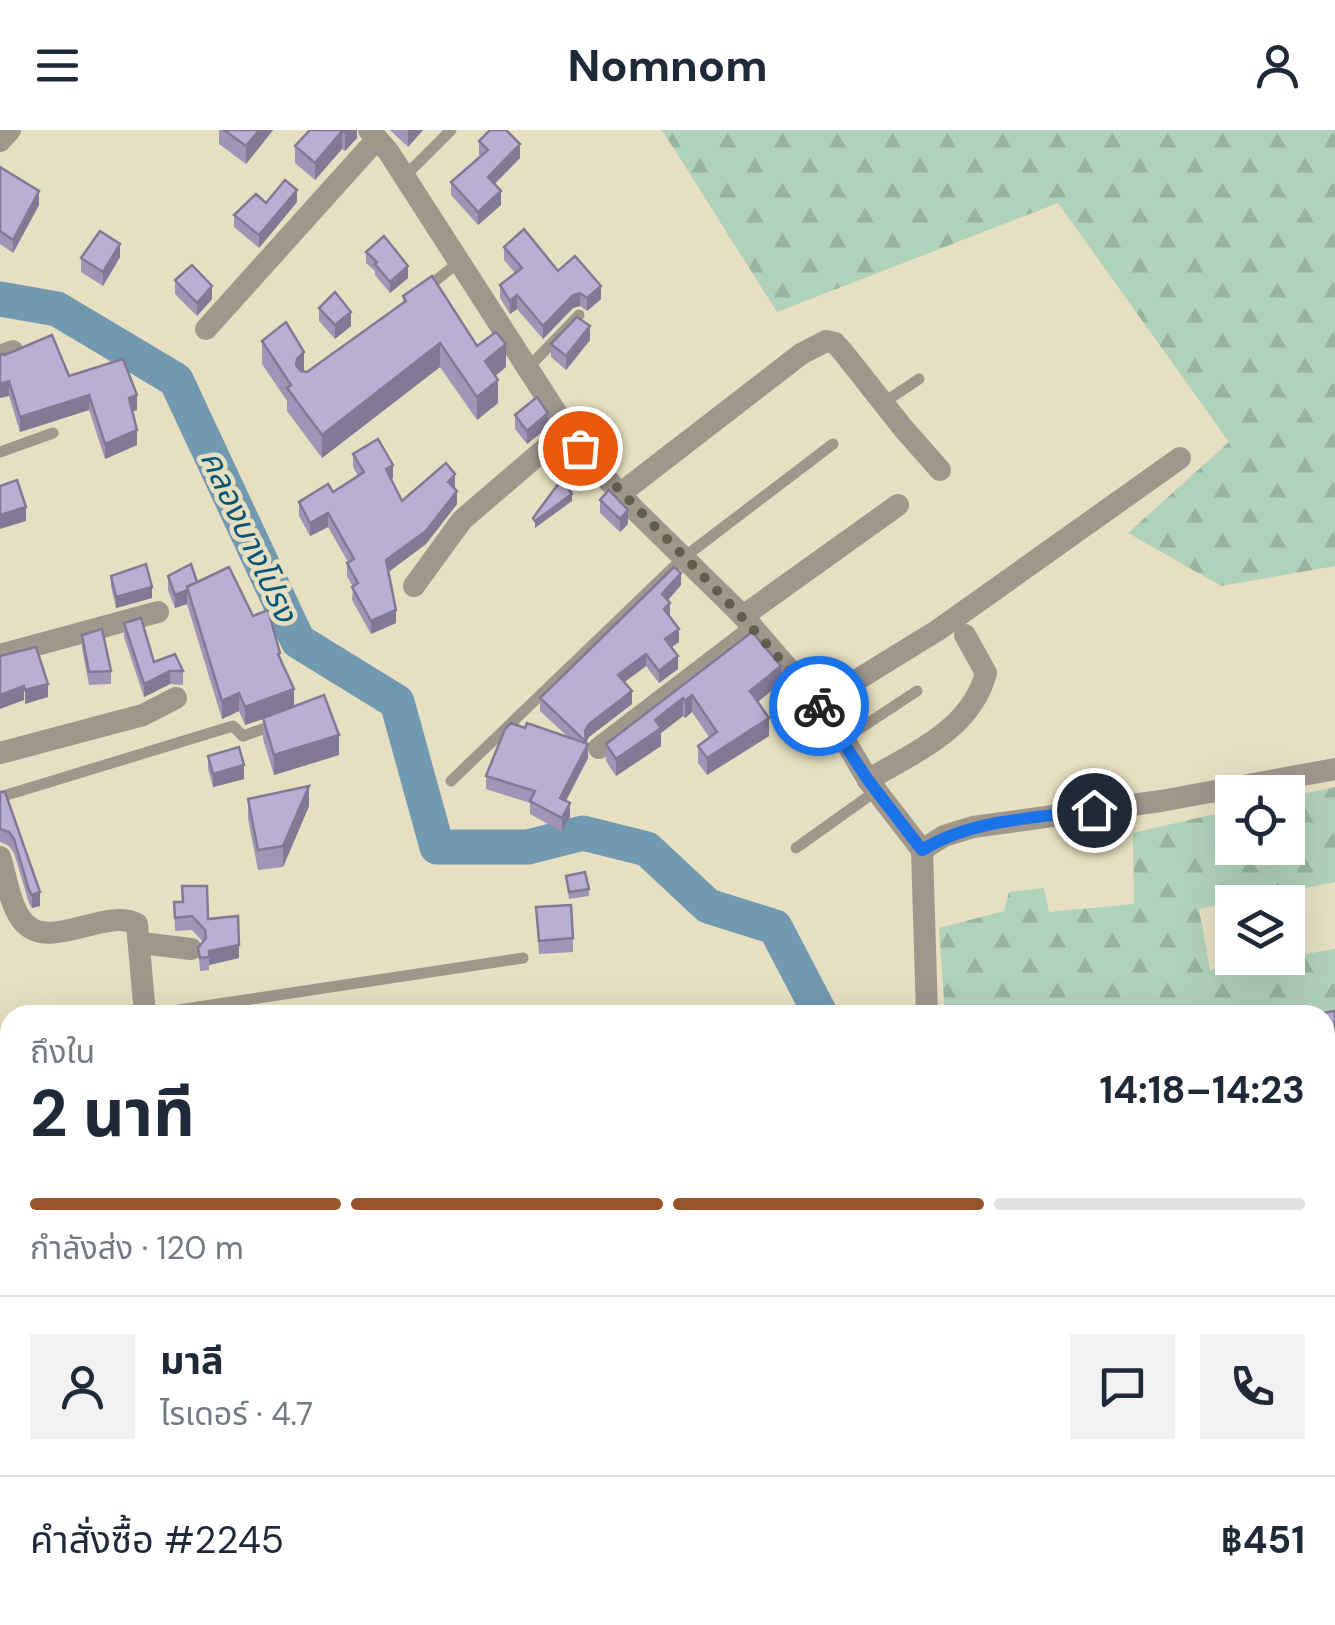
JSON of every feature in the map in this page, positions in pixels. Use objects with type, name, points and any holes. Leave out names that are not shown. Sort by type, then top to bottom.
[{"type":"street","points":[[0,141],[10,130]]},
{"type":"street","points":[[206,329],[373,134],[573,439],[818,704],[872,785],[922,850],[926,1005]]},
{"type":"street","points":[[621,494],[801,354],[826,340],[835,342],[940,470]]},
{"type":"street","points":[[414,586],[462,520],[573,439]]},
{"type":"street","points":[[818,704],[938,630],[1180,458]]},
{"type":"street","points":[[599,748],[898,505]]},
{"type":"street","points":[[0,655],[158,612]]},
{"type":"street","points":[[872,785],[966,715],[986,673],[965,635]]},
{"type":"street","points":[[0,753],[143,715],[176,698]]},
{"type":"street","points":[[922,850],[944,836],[973,827],[1160,801],[1335,769]]},
{"type":"street","points":[[0,856],[5,888],[20,918],[33,928],[48,933],[128,919],[136,924],[141,943],[144,1005]]},
{"type":"street","points":[[141,943],[191,949]]},
{"type":"lane","points":[[404,177],[452,130]]},
{"type":"lane","points":[[412,300],[458,263]]},
{"type":"lane","points":[[527,369],[579,314]]},
{"type":"lane","points":[[883,403],[919,379]]},
{"type":"lane","points":[[0,452],[52,433]]},
{"type":"lane","points":[[451,781],[684,558],[833,444]]},
{"type":"lane","points":[[844,739],[917,690]]},
{"type":"lane","points":[[0,797],[233,726],[243,736],[280,723]]},
{"type":"lane","points":[[796,848],[872,785]]},
{"type":"lane","points":[[211,1005],[523,958]]},
{"type":"green space","points":[[662,130],[1335,130],[1335,566],[1221,586],[1128,533],[1229,442],[1058,203],[777,312]]},
{"type":"green space","points":[[1335,787],[1335,882],[1305,888],[1215,885],[1215,906],[1199,909],[1210,970],[1215,969],[1215,975],[1305,975],[1305,954],[1335,949],[1335,1005],[944,1005],[939,928],[1004,911],[1009,892],[1044,888],[1049,912],[1134,904],[1133,833],[1215,814],[1215,865],[1305,865],[1305,793]]},
{"type":"building","points":[[224,130],[259,130],[246,146]]},
{"type":"building","points":[[310,130],[348,130],[342,131],[315,163],[295,146]]},
{"type":"building","points":[[490,130],[506,130],[520,144],[488,177],[501,191],[478,212],[451,182],[488,150],[479,141]]},
{"type":"building","points":[[0,167],[39,191],[13,240],[0,231]]},
{"type":"building","points":[[285,180],[297,190],[259,235],[234,215],[256,194],[266,203]]},
{"type":"building","points":[[524,229],[558,271],[575,256],[601,286],[587,298],[580,293],[573,295],[543,326],[517,295],[510,301],[500,285],[522,268],[504,247]]},
{"type":"building","points":[[100,231],[120,244],[103,272],[81,258]]},
{"type":"building","points":[[384,236],[408,266],[390,282],[366,252]]},
{"type":"building","points":[[192,265],[212,286],[197,303],[175,280]]},
{"type":"building","points":[[432,276],[477,346],[496,332],[506,344],[485,361],[498,380],[477,397],[440,343],[322,435],[287,388],[291,385],[262,341],[286,322],[304,352],[296,365],[307,372],[406,301],[403,296]]},
{"type":"building","points":[[335,292],[351,312],[335,325],[319,308]]},
{"type":"building","points":[[577,317],[590,326],[566,356],[551,344]]},
{"type":"building","points":[[52,335],[69,376],[123,359],[137,395],[129,398],[137,430],[105,444],[89,395],[20,417],[9,381],[0,384],[0,354]]},
{"type":"building","points":[[537,397],[548,413],[527,431],[515,415]]},
{"type":"building","points":[[378,439],[393,465],[386,469],[402,501],[446,463],[455,474],[448,482],[457,491],[426,531],[386,560],[396,610],[371,621],[352,587],[358,583],[347,563],[354,559],[328,513],[310,523],[299,502],[328,484],[333,492],[364,472],[353,454]]},
{"type":"building","points":[[562,479],[572,494],[535,521],[533,518]]},
{"type":"building","points":[[17,480],[26,507],[0,515],[0,486]]},
{"type":"building","points":[[609,490],[628,510],[620,519],[600,500]]},
{"type":"building","points":[[146,564],[152,587],[116,597],[111,576]]},
{"type":"building","points":[[191,564],[197,582],[175,595],[168,576]]},
{"type":"building","points":[[229,567],[253,616],[268,610],[278,654],[294,689],[245,707],[239,693],[222,701],[187,587]]},
{"type":"building","points":[[674,567],[681,573],[662,594],[670,603],[664,609],[679,629],[665,639],[678,656],[659,671],[646,654],[618,675],[632,691],[589,724],[586,742],[540,698]]},
{"type":"building","points":[[141,618],[154,662],[175,654],[183,671],[170,671],[144,684],[124,623]]},
{"type":"building","points":[[102,629],[111,671],[89,672],[82,635]]},
{"type":"building","points":[[752,632],[781,666],[750,691],[769,718],[707,758],[698,746],[717,732],[692,695],[655,720],[661,728],[616,759],[606,744]]},
{"type":"building","points":[[36,647],[48,684],[25,690],[24,686],[0,695],[0,656]]},
{"type":"building","points":[[324,695],[339,735],[274,755],[263,718]]},
{"type":"building","points":[[511,723],[525,728],[527,723],[588,744],[560,798],[570,803],[562,818],[530,801],[535,791],[486,776]]},
{"type":"building","points":[[239,747],[244,765],[213,774],[208,756]]},
{"type":"building","points":[[309,786],[283,846],[258,850],[248,799]]},
{"type":"building","points":[[0,792],[5,792],[40,892],[32,895],[14,839],[0,829]]},
{"type":"building","points":[[585,872],[589,889],[569,892],[566,876]]},
{"type":"building","points":[[182,886],[207,886],[208,919],[238,916],[239,945],[209,951],[209,957],[200,958],[198,948],[206,938],[205,930],[192,916],[175,918],[174,902],[183,902]]},
{"type":"building","points":[[571,905],[573,938],[539,941],[536,907]]},
{"type":"waterway","name":"คลองบางโปรง","points":[[0,299],[57,309],[176,380],[298,641],[397,702],[437,847],[528,847],[583,833],[647,849],[708,906],[775,927],[816,1005]]},
{"type":"way so far","points":[[580,448],[635,510],[743,616],[819,706]]},
{"type":"route","points":[[819,706],[868,780],[922,850],[959,830],[1094,810]]}]
